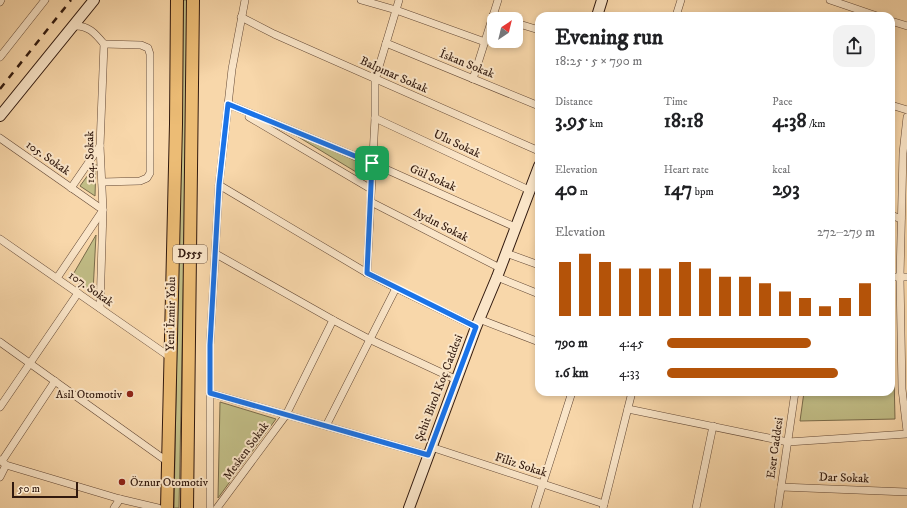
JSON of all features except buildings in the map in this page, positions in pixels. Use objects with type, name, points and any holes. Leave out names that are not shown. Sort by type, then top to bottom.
[{"type":"highway","name":"Yeni İzmir Yolu","points":[[167,508],[176,131],[177,0]]},
{"type":"highway","name":"Yeni İzmir Yolu","points":[[186,508],[193,0]]},
{"type":"main road","points":[[0,116],[94,0]]},
{"type":"main road","points":[[598,12],[602,0]]},
{"type":"main road","name":"Şehit Birol Koç Caddesi","points":[[408,508],[535,177]]},
{"type":"street","points":[[0,57],[46,0]]},
{"type":"street","points":[[210,508],[210,345],[219,185],[232,69],[245,0]]},
{"type":"street","points":[[361,0],[396,10],[485,42]]},
{"type":"street","points":[[367,273],[375,118],[375,80],[399,0]]},
{"type":"street","points":[[494,12],[498,0]]},
{"type":"street","points":[[677,12],[681,0]]},
{"type":"street","points":[[831,0],[855,12]]},
{"type":"street","name":"Balpınar Sokak","points":[[241,17],[274,34],[375,80],[535,149]]},
{"type":"street","points":[[895,22],[907,26]]},
{"type":"street","points":[[74,26],[82,25],[95,33],[104,44],[141,45],[149,51],[150,173],[147,178],[140,181],[102,182]]},
{"type":"street","points":[[523,25],[535,29]]},
{"type":"street","points":[[473,79],[487,35]]},
{"type":"street","name":"İskan Sokak","points":[[386,43],[535,104]]},
{"type":"street","name":"104. Sokak","points":[[100,308],[103,210],[100,146],[104,44]]},
{"type":"street","points":[[228,104],[372,189]]},
{"type":"street","name":"Gül Sokak","points":[[228,104],[372,163],[515,227]]},
{"type":"street","points":[[895,106],[907,110]]},
{"type":"street","points":[[907,117],[905,199],[901,219],[904,277],[907,431]]},
{"type":"street","name":"Ulu Sokak","points":[[375,118],[530,190]]},
{"type":"street","name":"105. Sokak","points":[[0,138],[103,210]]},
{"type":"street","points":[[71,188],[100,146]]},
{"type":"street","points":[[219,185],[367,273],[396,288],[478,323],[535,341]]},
{"type":"street","name":"Aydın Sokak","points":[[371,202],[535,292]]},
{"type":"street","points":[[57,278],[103,210]]},
{"type":"street","points":[[895,217],[901,219]]},
{"type":"street","name":"107. Sokak","points":[[0,239],[170,357]]},
{"type":"street","points":[[506,253],[535,264]]},
{"type":"street","points":[[216,254],[369,339],[456,380]]},
{"type":"street","points":[[326,426],[396,288]]},
{"type":"street","points":[[0,407],[78,293]]},
{"type":"street","name":"Mesken Sokak","points":[[217,508],[286,415],[333,320]]},
{"type":"street","points":[[0,342],[168,462]]},
{"type":"street","points":[[0,477],[3,462],[55,381]]},
{"type":"street","name":"Filiz Sokak","points":[[210,393],[326,426],[429,451],[543,484],[603,506]]},
{"type":"street","points":[[535,508],[571,396]]},
{"type":"street","points":[[603,506],[631,396]]},
{"type":"street","name":"Eser Caddesi","points":[[778,508],[794,396]]},
{"type":"street","points":[[628,409],[788,442],[907,434]]},
{"type":"street","points":[[696,508],[713,426]]},
{"type":"street","points":[[3,462],[120,499],[158,508]]},
{"type":"street","name":"Dar Sokak","points":[[781,487],[907,492]]},
{"type":"street","points":[[114,508],[120,499]]},
{"type":"shaded area","points":[[183,0],[189,0],[179,508],[174,508]]},
{"type":"shaded area","points":[[287,130],[365,165],[361,175]]},
{"type":"shaded area","points":[[96,164],[95,196],[80,186]]},
{"type":"shaded area","points":[[96,235],[93,292],[71,278]]},
{"type":"shaded area","points":[[803,396],[894,396],[895,419],[800,421]]},
{"type":"shaded area","points":[[220,402],[276,419],[218,498]]},
{"type":"railway","points":[[0,89],[71,0]]},
{"type":"place","name":"Asil Otomotiv","points":[[130,394]]},
{"type":"place","name":"Öznur Otomotiv","points":[[122,482]]},
{"type":"route","points":[[228,104],[372,163],[367,273],[476,327],[428,455],[210,393],[210,345],[219,185],[228,104]]}]
